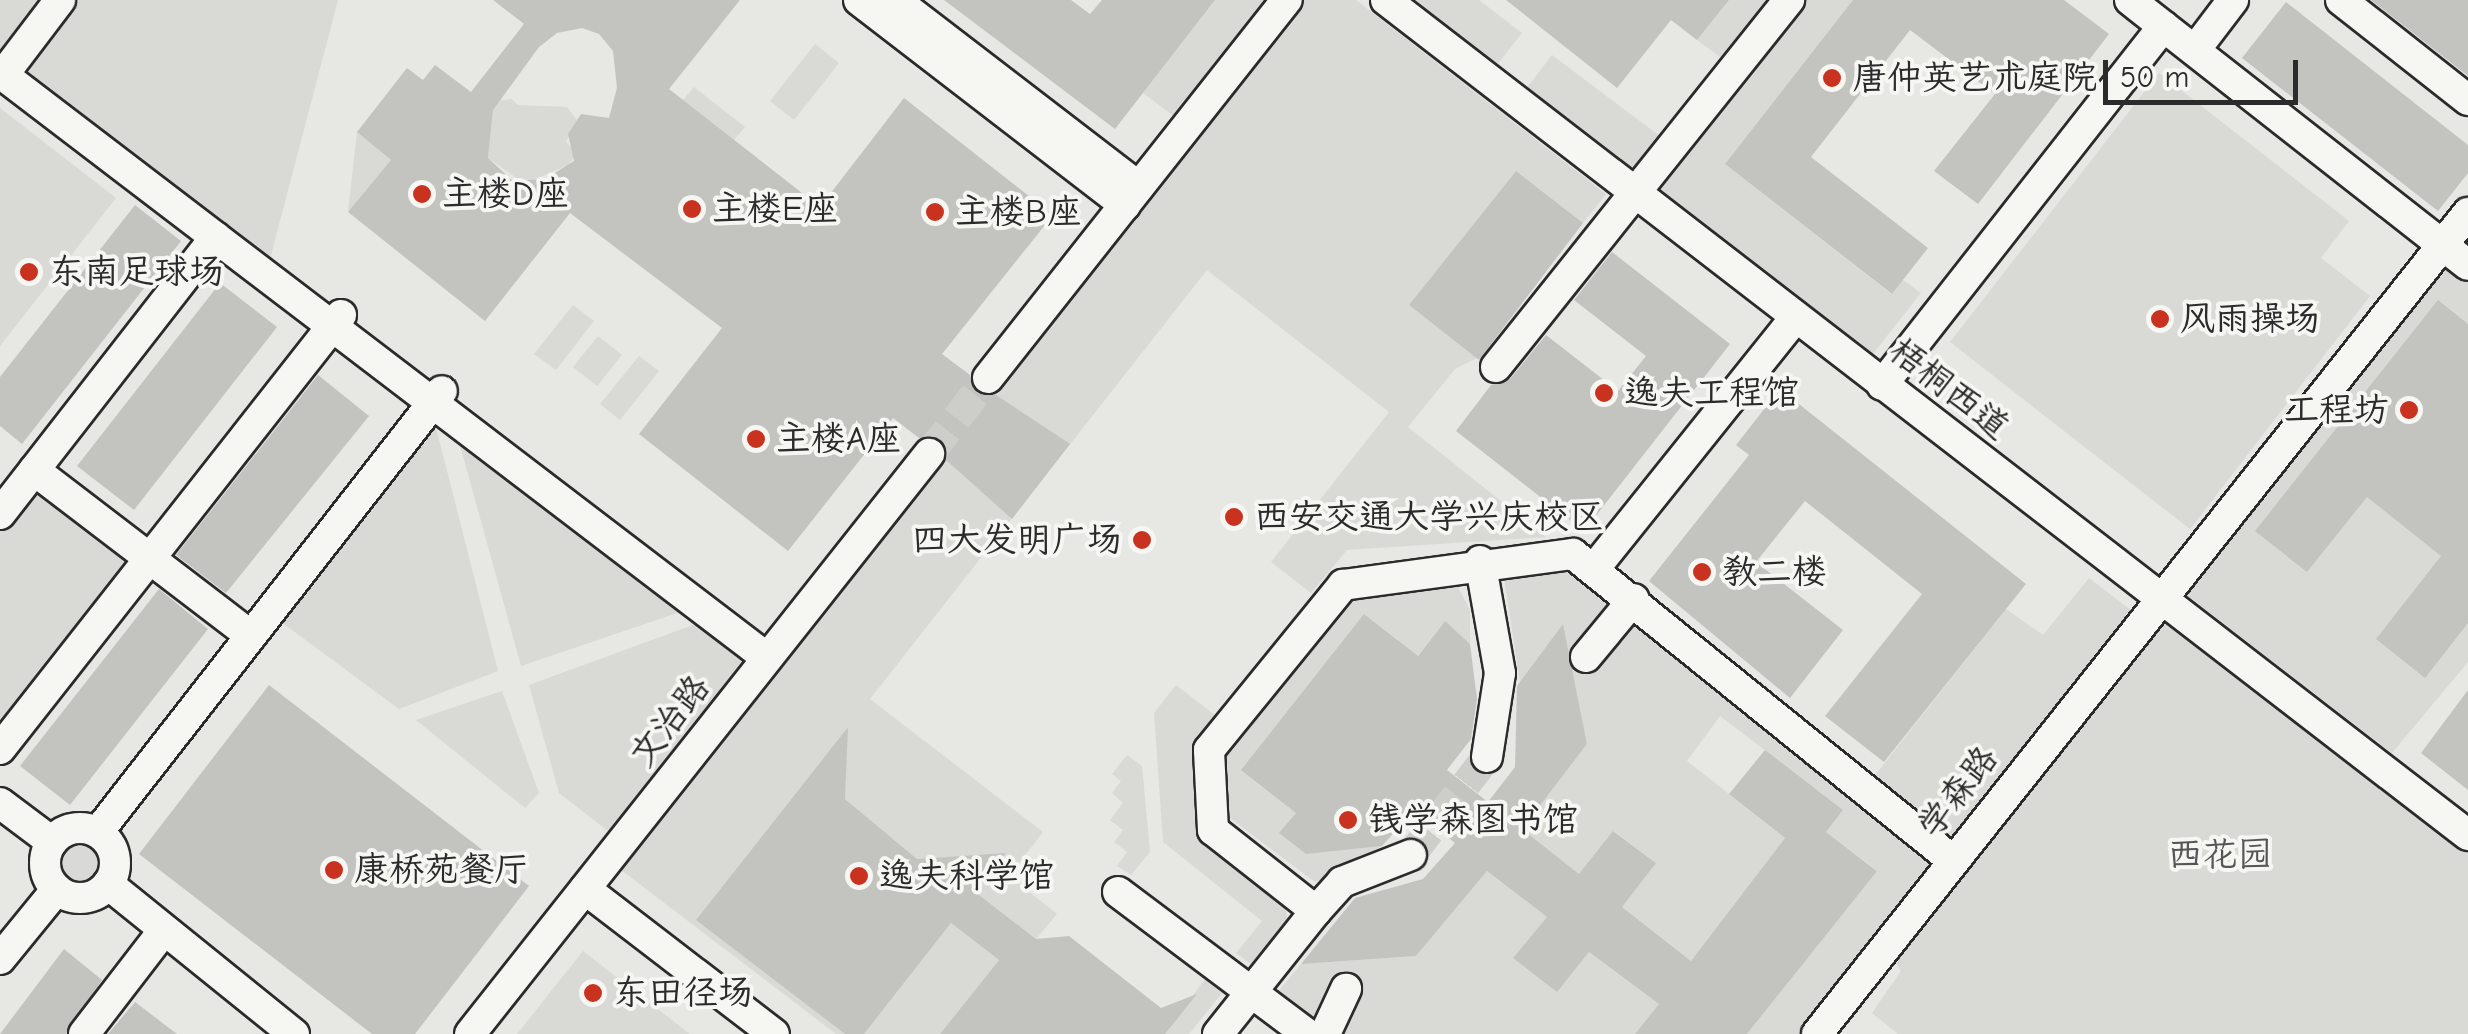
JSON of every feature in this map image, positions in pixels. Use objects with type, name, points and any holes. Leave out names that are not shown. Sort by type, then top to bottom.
[{"type":"street","points":[[859,0],[1132,196]]},
{"type":"street","points":[[894,0],[1132,196]]},
{"type":"street","points":[[988,378],[1287,0]]},
{"type":"street","name":"梧桐西道","points":[[1386,0],[2468,835]]},
{"type":"street","points":[[1496,367],[1789,0]]},
{"type":"street","points":[[2130,0],[2468,265]]},
{"type":"street","points":[[2195,50],[2233,0]]},
{"type":"street","points":[[2342,0],[2468,100]]},
{"type":"street","points":[[58,1],[3,74],[216,237],[337,320]]},
{"type":"street","points":[[1882,385],[2163,26]]},
{"type":"street","points":[[13,62],[337,320],[772,653]]},
{"type":"street","name":"学森路","points":[[1817,1034],[2468,212]]},
{"type":"street","points":[[0,514],[216,237]]},
{"type":"street","points":[[1594,569],[1796,318]]},
{"type":"street","points":[[0,749],[337,320]]},
{"type":"street","points":[[98,832],[438,398]]},
{"type":"street","name":"文治路","points":[[470,1034],[928,454]]},
{"type":"street","points":[[34,470],[251,636]]},
{"type":"street","points":[[1316,911],[1213,830],[1209,750],[1343,585],[1480,561],[1573,554],[1634,599],[1952,860]]},
{"type":"street","points":[[1480,561],[1500,674],[1487,758]]},
{"type":"street","points":[[1586,657],[1634,599]]},
{"type":"street","points":[[0,802],[52,842]]},
{"type":"street","points":[[76,828],[98,832],[114,854],[108,884],[85,898],[56,890],[45,862],[52,842],[76,828]]},
{"type":"street","points":[[1218,1034],[1342,882],[1411,855]]},
{"type":"street","points":[[108,884],[294,1034]]},
{"type":"street","points":[[586,889],[774,1034]]},
{"type":"street","points":[[0,959],[56,890]]},
{"type":"street","points":[[1118,892],[1307,1034]]},
{"type":"street","points":[[84,1034],[164,930]]},
{"type":"street","points":[[1325,1034],[1346,989]]},
{"type":"shaded area","name":"西安交通大学兴庆校区","points":[[0,0],[2468,0],[2468,1034],[0,1034]]},
{"type":"green space","points":[[0,0],[338,0],[270,259],[775,647],[1287,0],[1356,0],[1606,194],[1583,223],[1516,171],[1409,305],[1477,358],[1455,369],[1408,427],[1546,537],[1347,550],[1311,593],[1271,562],[1389,412],[1207,270],[870,699],[1043,832],[1009,876],[1057,914],[1036,939],[974,893],[1005,854],[917,859],[845,799],[847,728],[697,919],[845,1034],[836,1034],[608,860],[622,842],[559,793],[529,685],[712,618],[698,606],[521,666],[453,420],[430,404],[498,671],[399,709],[269,613],[429,402],[0,79]]},
{"type":"green space","points":[[1215,0],[1268,0],[1175,117],[1143,93]]},
{"type":"green space","points":[[1405,0],[1479,0],[1522,33],[1494,69]]},
{"type":"green space","points":[[1729,0],[1777,0],[1727,62],[1697,40]]},
{"type":"green space","points":[[1801,0],[1853,0],[1725,164],[1891,294],[1903,280],[1921,293],[1868,360],[1650,190]]},
{"type":"green space","points":[[815,44],[839,63],[794,120],[770,101]]},
{"type":"green space","points":[[1552,55],[1661,137],[1629,176],[1523,93]]},
{"type":"green space","name":"风雨操场","points":[[2159,73],[2349,221],[2321,258],[2370,296],[2190,529],[1950,342]]},
{"type":"green space","points":[[694,87],[745,127],[734,140],[683,100]]},
{"type":"green space","points":[[512,99],[518,105],[567,107],[577,120],[566,142],[577,154],[568,165],[525,184],[488,158],[493,110],[497,101]]},
{"type":"green space","name":"东南足球场","points":[[0,108],[116,198],[0,346]]},
{"type":"green space","points":[[357,132],[391,160],[348,212]]},
{"type":"green space","points":[[2444,249],[2468,268],[2468,662],[2392,753],[2179,589]]},
{"type":"green space","points":[[573,305],[594,321],[556,370],[534,354]]},
{"type":"green space","points":[[598,336],[622,355],[597,386],[573,367]]},
{"type":"green space","points":[[639,356],[659,371],[620,420],[600,404]]},
{"type":"green space","points":[[34,470],[149,558],[0,749],[0,514]]},
{"type":"green space","name":"西花园","points":[[1594,569],[1865,788],[2006,609],[2043,635],[2089,578],[2144,620],[2161,600],[2468,834],[2468,1034],[1898,1034],[1872,1013],[1901,971],[1886,945],[1816,1034],[1747,1034],[1877,870],[1826,832],[1843,810],[1720,716],[1687,761],[1785,838],[1691,961],[1622,907],[1655,862],[1614,831],[1579,874],[1522,829],[1587,744],[1563,626],[1520,682],[1503,571]]},
{"type":"green space","points":[[1458,587],[1470,610],[1470,644],[1444,622],[1383,700],[1374,671],[1398,640],[1364,614],[1334,764],[1280,833],[1306,854],[1382,846],[1315,882],[1222,812],[1221,750],[1348,596]]},
{"type":"green space","points":[[1176,685],[1216,716],[1193,749],[1200,838],[1283,903],[1289,922],[1255,967],[1236,953],[1262,921],[1163,842],[1154,713]]},
{"type":"green space","points":[[502,691],[539,793],[525,808],[416,720]]},
{"type":"green space","points":[[1127,755],[1142,766],[1150,852],[1131,875],[1117,866],[1127,852],[1114,842],[1123,830],[1110,820],[1123,803],[1112,793],[1121,781],[1112,774]]},
{"type":"green space","points":[[80,828],[105,838],[115,863],[105,888],[80,898],[55,888],[45,863],[55,838]]},
{"type":"green space","points":[[1487,871],[1547,917],[1513,958],[1557,991],[1589,952],[1659,1004],[1635,1034],[1307,1034],[1268,1004],[1301,964],[1416,956]]},
{"type":"green space","points":[[951,923],[999,960],[940,1034],[864,1034]]},
{"type":"green space","name":"东田径场","points":[[583,951],[690,1034],[517,1034]]},
{"type":"green space","points":[[1205,979],[1222,993],[1189,1034],[1165,1034]]},
{"type":"building","points":[[493,0],[740,0],[669,89],[820,207],[904,98],[1053,215],[942,354],[970,375],[977,393],[996,395],[1070,444],[1012,519],[946,460],[941,440],[919,438],[893,418],[788,551],[639,434],[722,328],[570,213],[485,321],[348,212],[391,160],[357,132],[407,68],[423,80],[435,65],[471,92],[524,24]],"holes":[[[582,28],[599,34],[613,51],[617,88],[609,118],[581,114],[568,134],[574,161],[545,179],[513,181],[488,158],[493,110],[539,47],[557,33]]]},
{"type":"building","points":[[944,0],[1071,0],[1090,14],[1102,0],[1215,0],[1115,129]]},
{"type":"building","points":[[1506,0],[1729,0],[1697,40],[1671,20],[1617,88]]},
{"type":"building","points":[[1853,0],[2064,0],[2109,34],[1978,204],[1934,171],[1995,94],[1910,30],[1811,157],[1928,248],[1892,294],[1725,164]]},
{"type":"building","points":[[2371,0],[2468,0],[2468,76]]},
{"type":"building","points":[[2286,2],[2468,145],[2468,173],[2438,211],[2242,58]]},
{"type":"building","points":[[1516,171],[1583,223],[1479,360],[1409,305]]},
{"type":"building","points":[[135,205],[181,241],[22,444],[0,426],[0,377]]},
{"type":"building","name":"逸夫工程馆","points":[[1612,252],[1730,344],[1584,531],[1456,431],[1491,385],[1510,379],[1546,335],[1618,391],[1646,356],[1574,300]]},
{"type":"building","points":[[220,283],[277,327],[134,510],[77,466]]},
{"type":"building","name":"工程坊","points":[[2438,300],[2468,324],[2468,623],[2425,678],[2376,639],[2441,556],[2367,497],[2307,572],[2255,531]]},
{"type":"building","points":[[318,375],[369,416],[226,593],[176,555]]},
{"type":"building","name":"教二楼","points":[[1780,389],[2026,584],[1884,762],[1825,716],[1922,594],[1805,501],[1756,562],[1843,630],[1790,698],[1649,581],[1749,455],[1736,445]]},
{"type":"building","points":[[159,589],[208,629],[70,805],[20,766]]},
{"type":"building","name":"钱学森图书馆","points":[[1364,614],[1418,656],[1445,621],[1470,644],[1477,699],[1471,739],[1447,770],[1488,802],[1515,767],[1517,686],[1563,624],[1587,744],[1522,829],[1579,874],[1613,831],[1656,863],[1622,907],[1691,961],[1785,838],[1729,794],[1765,750],[1843,810],[1826,832],[1877,871],[1747,1034],[1635,1034],[1659,1004],[1589,952],[1557,992],[1513,958],[1547,917],[1487,871],[1416,956],[1301,964],[1355,898],[1423,879],[1455,843],[1414,810],[1382,846],[1306,854],[1279,833],[1296,813],[1241,770]]},
{"type":"building","name":"康桥苑餐厅","points":[[269,685],[529,886],[415,1034],[372,1034],[139,854]]},
{"type":"building","points":[[2468,690],[2468,790],[2421,753]]},
{"type":"building","name":"逸夫科学馆","points":[[848,727],[845,799],[917,859],[1006,853],[975,892],[1036,939],[1069,936],[1161,1008],[1197,994],[1165,1034],[940,1034],[999,960],[951,923],[864,1034],[845,1034],[696,920]]},
{"type":"building","points":[[64,949],[102,980],[66,1034],[0,1034]]},
{"type":"building","points":[[135,1002],[177,1034],[108,1034]]},
{"type":"tunnel","points":[[929,454],[988,378]]},
{"type":"tunnel","points":[[1411,855],[1487,757]]},
{"type":"place","name":"唐仲英艺术庭院","points":[[1832,78]]},
{"type":"place","name":"主楼D座","points":[[422,194]]},
{"type":"place","name":"主楼E座","points":[[692,209]]},
{"type":"place","name":"主楼B座","points":[[935,212]]},
{"type":"place","name":"东南足球场","points":[[29,272]]},
{"type":"place","name":"风雨操场","points":[[2160,319]]},
{"type":"place","name":"逸夫工程馆","points":[[1604,393]]},
{"type":"place","name":"工程坊","points":[[2409,410]]},
{"type":"place","name":"主楼A座","points":[[756,439]]},
{"type":"place","name":"西安交通大学兴庆校区","points":[[1234,517]]},
{"type":"place","name":"四大发明广场","points":[[1142,540]]},
{"type":"place","name":"教二楼","points":[[1702,572]]},
{"type":"place","name":"钱学森图书馆","points":[[1348,820]]},
{"type":"place","name":"康桥苑餐厅","points":[[334,870]]},
{"type":"place","name":"逸夫科学馆","points":[[859,876]]},
{"type":"place","name":"东田径场","points":[[593,993]]}]
